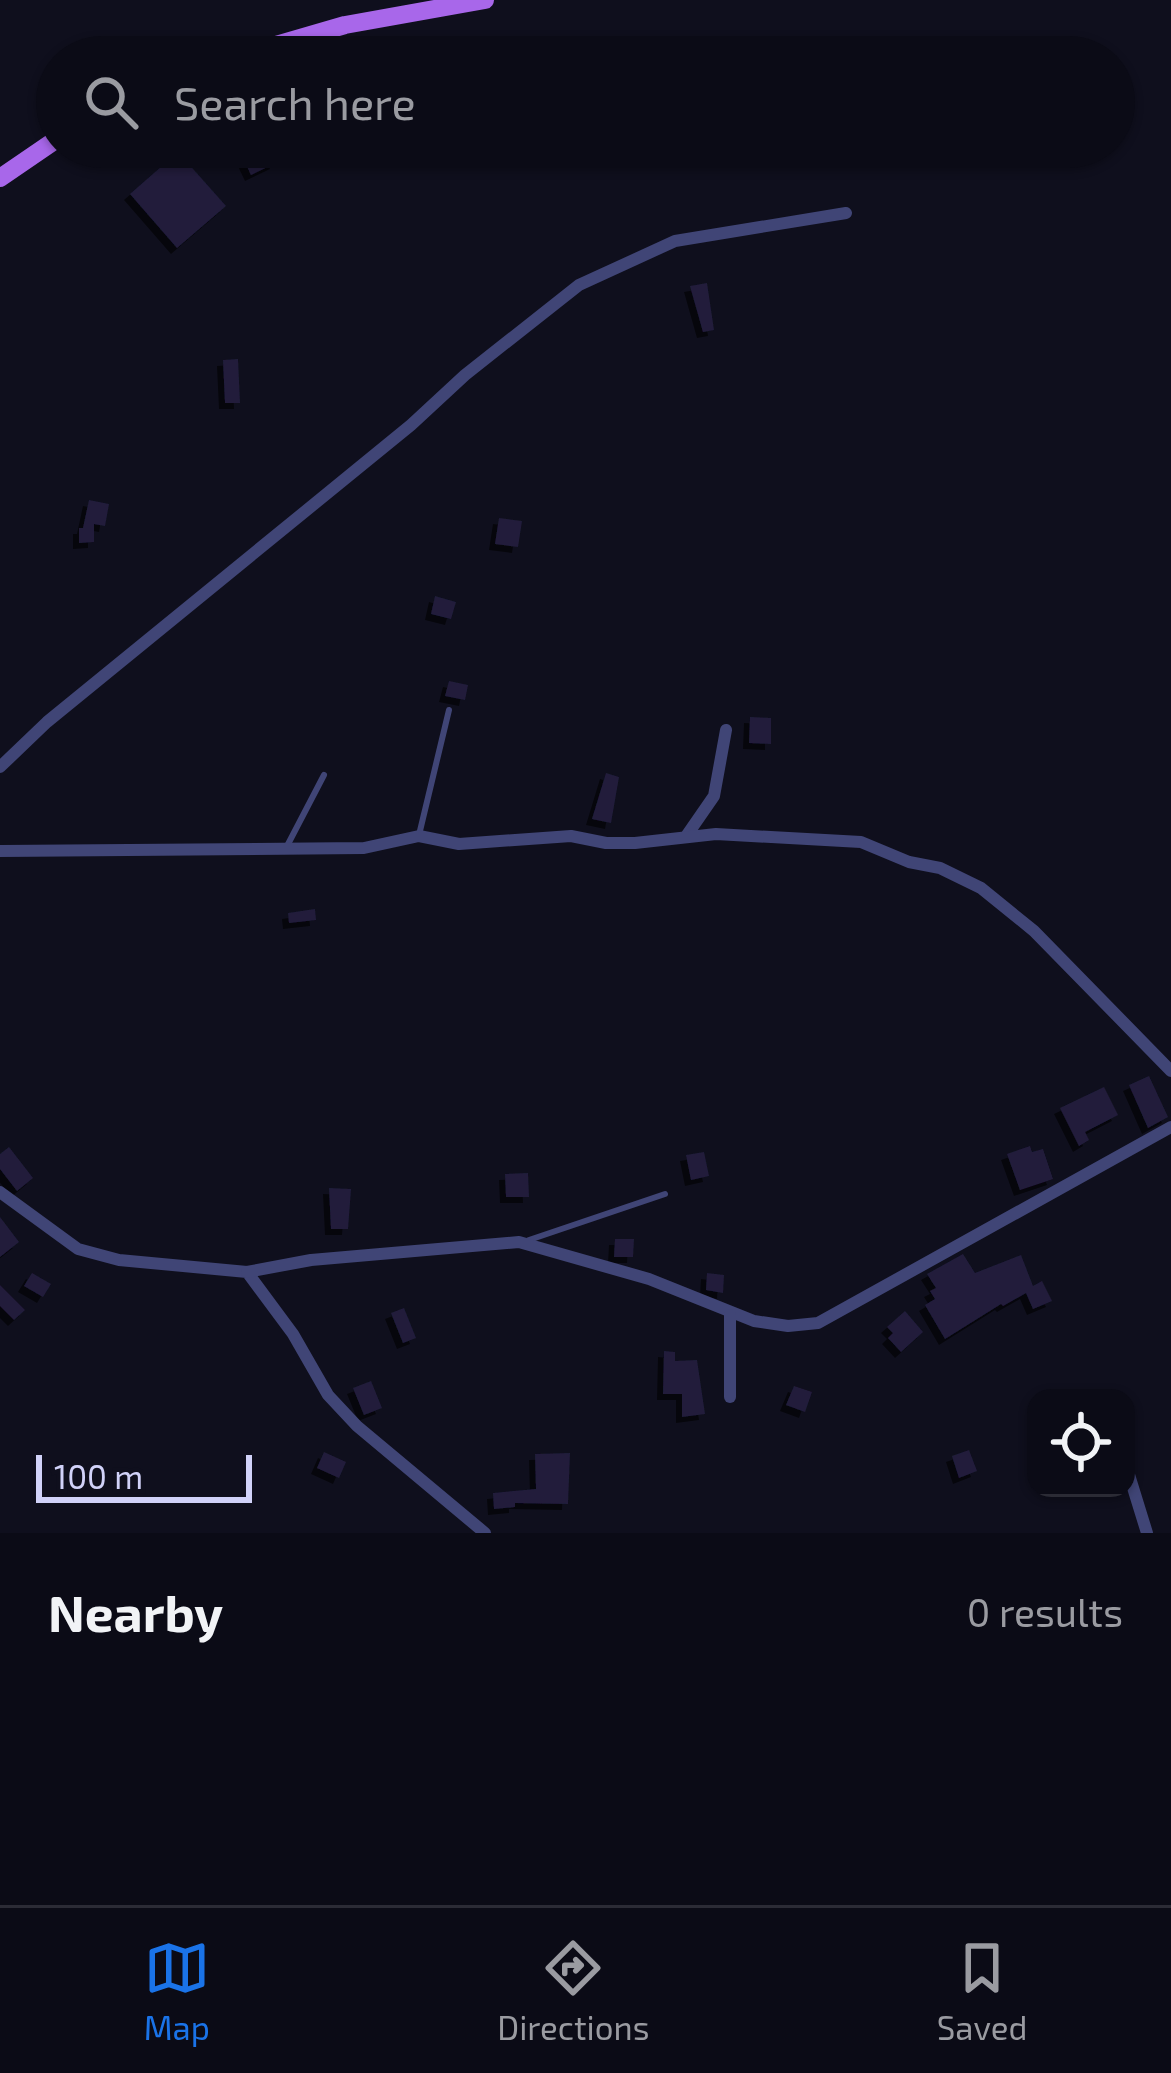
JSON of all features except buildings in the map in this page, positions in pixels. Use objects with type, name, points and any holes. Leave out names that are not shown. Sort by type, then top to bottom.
[{"type":"main road","points":[[307,36],[485,0]]},
{"type":"main road","points":[[0,178],[36,153]]},
{"type":"street","points":[[0,767],[47,722],[579,285],[675,241],[846,213]]},
{"type":"street","points":[[687,835],[714,796],[726,730]]},
{"type":"street","points":[[0,851],[364,848],[419,836],[459,844],[572,836],[616,844],[687,835],[861,842],[963,879],[1034,931],[1171,1071]]},
{"type":"street","points":[[0,1192],[78,1249],[119,1260],[247,1272],[311,1260],[519,1242],[649,1279],[730,1315],[788,1326],[818,1323],[1171,1127]]},
{"type":"street","points":[[247,1272],[293,1334],[319,1383],[343,1410],[485,1533]]},
{"type":"street","points":[[730,1315],[730,1397]]},
{"type":"street","points":[[1135,1493],[1148,1533]]},
{"type":"lane","points":[[419,836],[449,710]]},
{"type":"lane","points":[[286,848],[324,775]]},
{"type":"lane","points":[[519,1242],[665,1194]]}]
